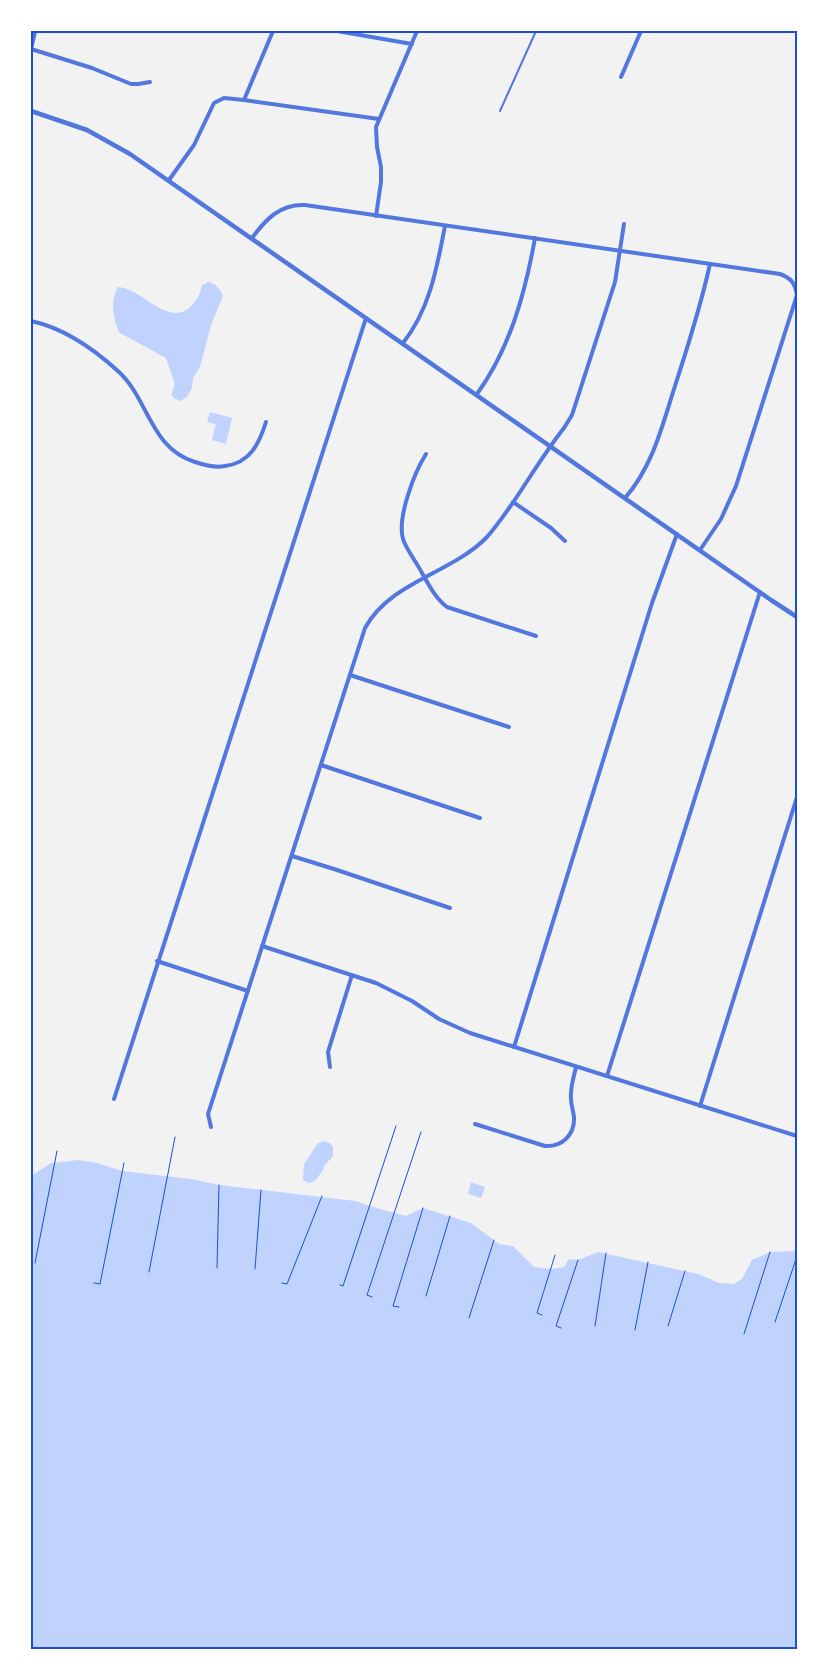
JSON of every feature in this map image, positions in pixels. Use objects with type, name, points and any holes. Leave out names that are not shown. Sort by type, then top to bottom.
[{"type":"street","points":[[35,31],[31,49],[92,68],[131,84],[150,82]]},
{"type":"street","points":[[244,100],[273,31]]},
{"type":"street","points":[[337,31],[412,44]]},
{"type":"street","points":[[376,216],[381,182],[381,167],[375,134],[379,120],[417,31]]},
{"type":"street","points":[[621,77],[640,31]]},
{"type":"street","points":[[169,180],[194,145],[214,103],[224,98],[379,120]]},
{"type":"street","points":[[31,111],[88,130],[114,144],[169,180],[797,617]]},
{"type":"street","points":[[252,238],[271,216],[293,206],[305,206],[535,238],[780,274],[789,277],[794,282],[797,295],[736,486],[721,519],[700,550]]},
{"type":"street","points":[[211,1127],[208,1114],[362,634],[377,610],[400,592],[452,563],[477,546],[498,524],[572,415],[611,297],[624,224]]},
{"type":"street","points":[[403,343],[427,302],[445,226]]},
{"type":"street","points":[[477,394],[494,370],[509,338],[524,292],[535,238]]},
{"type":"street","points":[[625,498],[642,474],[657,444],[683,362],[710,264]]},
{"type":"street","points":[[114,1099],[366,318]]},
{"type":"street","points":[[31,321],[54,327],[70,335],[119,372],[135,392],[154,429],[163,441],[175,453],[185,459],[200,464],[224,466],[246,459],[258,445],[266,422]]},
{"type":"street","points":[[426,454],[416,474],[402,517],[401,528],[404,543],[425,578],[440,602],[447,607],[536,636]]},
{"type":"street","points":[[513,502],[551,528],[565,542]]},
{"type":"street","points":[[514,1047],[652,603],[677,534]]},
{"type":"street","points":[[607,1076],[760,592]]},
{"type":"street","points":[[350,675],[509,727]]},
{"type":"street","points":[[321,765],[480,818]]},
{"type":"street","points":[[700,1106],[797,798]]},
{"type":"street","points":[[292,856],[450,908]]},
{"type":"street","points":[[262,946],[376,982],[456,1028],[797,1136]]},
{"type":"street","points":[[158,961],[248,991]]},
{"type":"street","points":[[330,1067],[328,1052],[352,975]]},
{"type":"street","points":[[475,1124],[545,1146],[563,1142],[572,1132],[574,1123],[571,1092],[576,1067]]},
{"type":"lane","points":[[500,111],[536,31]]},
{"type":"path","points":[[340,1285],[343,1286],[396,1126]]},
{"type":"path","points":[[372,1297],[367,1295],[421,1132]]},
{"type":"path","points":[[149,1272],[175,1137]]},
{"type":"path","points":[[34,1263],[58,1151]]},
{"type":"path","points":[[94,1283],[100,1284],[124,1163]]},
{"type":"path","points":[[216,1268],[219,1185]]},
{"type":"path","points":[[255,1269],[261,1190]]},
{"type":"path","points":[[282,1282],[287,1284],[322,1196]]},
{"type":"path","points":[[399,1307],[393,1306],[422,1208]]},
{"type":"path","points":[[426,1296],[450,1216]]},
{"type":"path","points":[[469,1318],[494,1240]]},
{"type":"path","points":[[744,1334],[770,1252]]},
{"type":"path","points":[[596,1326],[606,1253]]},
{"type":"path","points":[[542,1315],[538,1313],[555,1255]]},
{"type":"path","points":[[775,1322],[797,1256]]},
{"type":"path","points":[[561,1328],[556,1326],[578,1260]]},
{"type":"path","points":[[635,1330],[648,1262]]},
{"type":"path","points":[[668,1326],[685,1271]]},
{"type":"water","points":[[208,282],[214,284],[223,296],[211,325],[200,367],[193,378],[192,388],[187,397],[180,401],[171,395],[175,384],[166,358],[120,333],[114,316],[114,298],[118,287],[127,289],[165,311],[175,313],[183,311],[192,305],[200,293],[202,285]]},
{"type":"water","points":[[210,412],[232,418],[226,444],[212,440],[216,424],[207,422]]},
{"type":"water","points":[[324,1141],[330,1143],[333,1147],[333,1156],[315,1181],[309,1183],[303,1180],[304,1164],[318,1143]]},
{"type":"water","points":[[78,1160],[97,1163],[122,1171],[355,1201],[406,1216],[423,1208],[471,1223],[499,1244],[513,1246],[534,1267],[552,1269],[564,1267],[569,1259],[578,1260],[598,1252],[698,1274],[719,1283],[734,1284],[742,1279],[752,1260],[770,1252],[797,1251],[797,1649],[31,1649],[31,1176],[51,1163]]},
{"type":"water","points":[[471,1182],[485,1187],[481,1198],[468,1194]]}]
